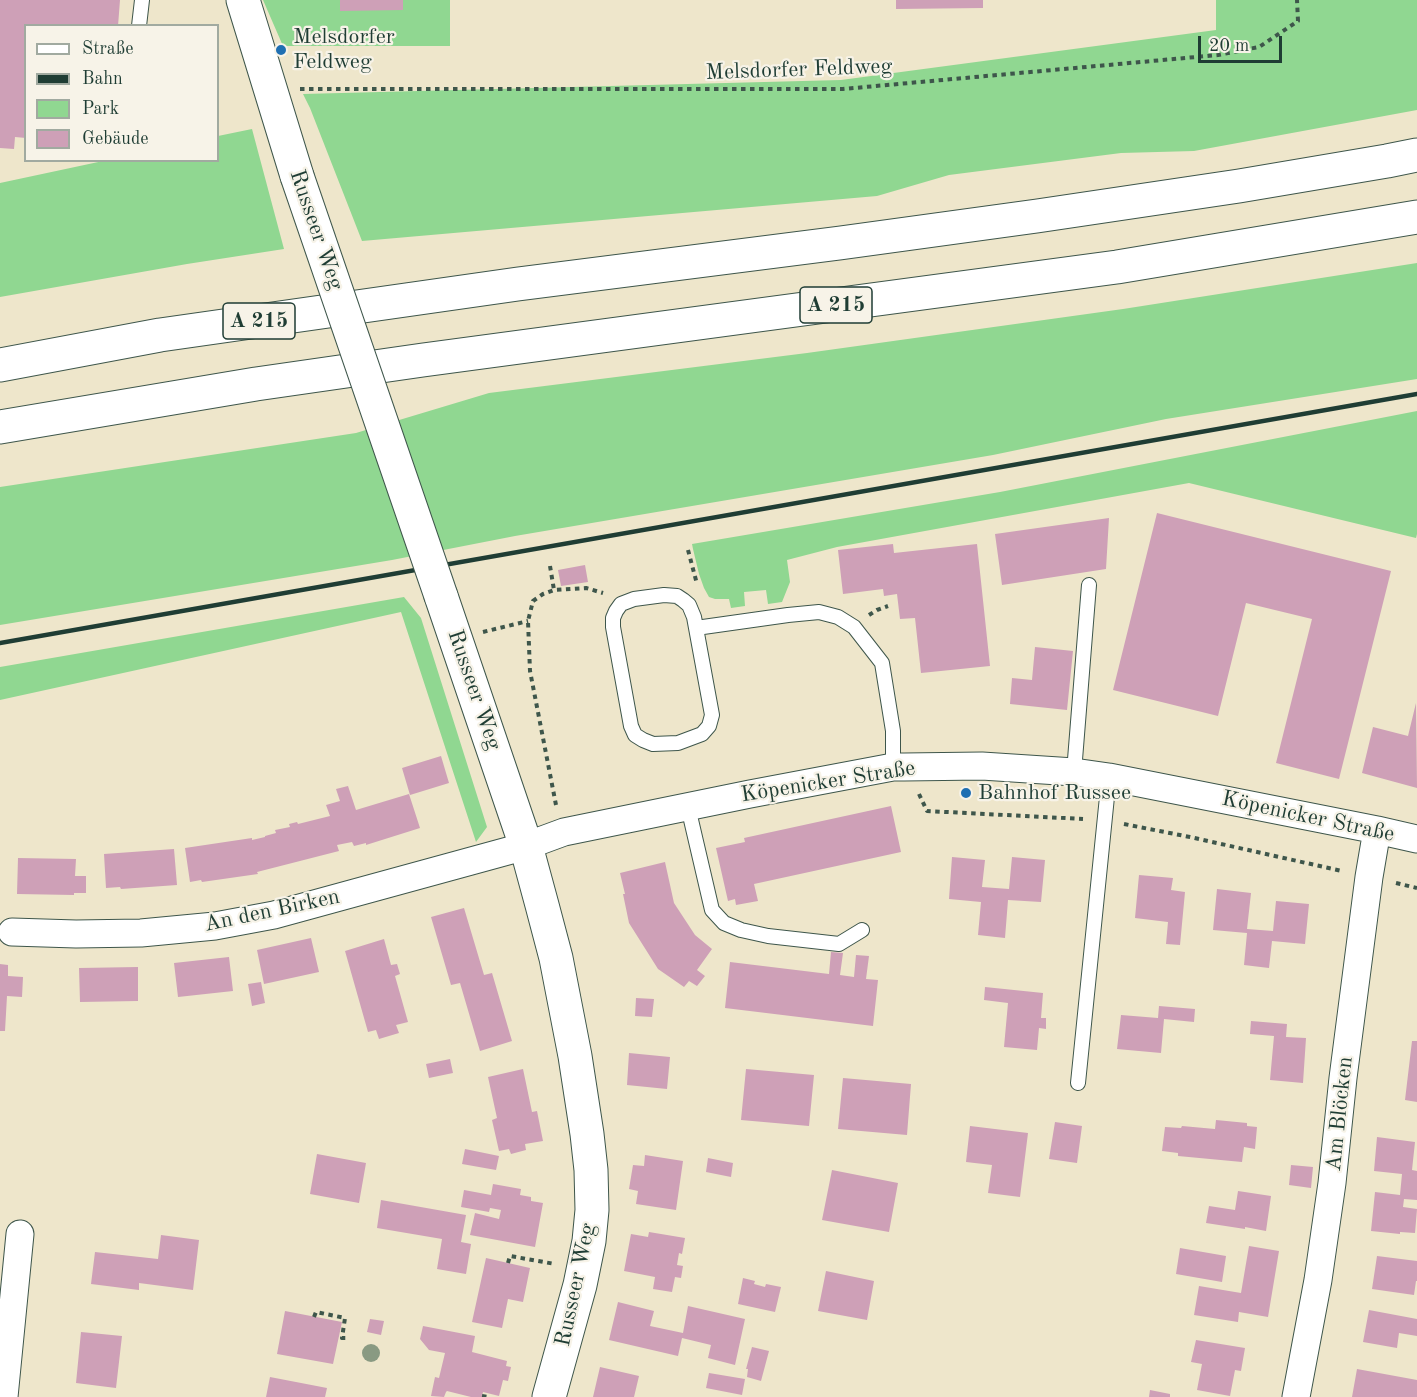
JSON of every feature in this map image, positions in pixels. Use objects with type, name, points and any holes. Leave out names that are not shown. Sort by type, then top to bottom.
[{"type":"main road","name":"Russeer Weg","points":[[243,0],[297,176],[526,846],[556,958],[587,1134],[592,1210],[589,1242],[583,1269],[549,1397]]},
{"type":"main road","name":"A 215","points":[[0,365],[160,335],[519,284],[1082,209],[1239,186],[1417,154]]},
{"type":"main road","name":"A 215","points":[[0,427],[256,384],[423,360],[1117,267],[1417,217]]},
{"type":"street","name":"Köpenicker Straße","points":[[526,846],[564,832],[899,767],[982,766],[1074,772],[1109,777],[1417,839]]},
{"type":"street","name":"Am Blöcken","points":[[1296,1397],[1318,1280],[1332,1183],[1343,1078],[1377,830]]},
{"type":"street","name":"An den Birken","points":[[12,932],[141,933],[215,926],[273,915],[526,846]]},
{"type":"street","points":[[4,1397],[20,1234]]},
{"type":"lane","points":[[140,24],[142,0]]},
{"type":"lane","points":[[1074,772],[1089,585]]},
{"type":"lane","points":[[664,595],[677,596],[689,605],[696,628],[712,715],[709,726],[702,734],[678,743],[653,744],[643,740],[635,735],[631,726],[613,627],[616,611],[621,604],[634,599],[664,595]]},
{"type":"lane","points":[[696,628],[819,612],[838,617],[854,627],[882,663],[899,767]]},
{"type":"lane","points":[[1078,1083],[1109,777]]},
{"type":"lane","points":[[688,807],[712,910],[724,923],[741,930],[768,936],[838,944],[862,930]]},
{"type":"path","name":"Melsdorfer Feldweg","points":[[270,89],[843,89],[1218,55],[1259,47],[1298,21],[1298,0]]},
{"type":"path","points":[[688,550],[694,577]]},
{"type":"path","points":[[550,566],[554,590]]},
{"type":"path","points":[[556,805],[530,671],[528,621],[533,601],[554,590],[586,588],[599,591],[621,604]]},
{"type":"path","points":[[480,632],[528,621]]},
{"type":"path","points":[[899,767],[927,811],[1103,821],[1190,837],[1417,888]]},
{"type":"path","points":[[508,1263],[510,1256],[583,1269]]},
{"type":"path","points":[[315,1317],[316,1312],[345,1318],[342,1338],[348,1338]]},
{"type":"path","points":[[482,1396],[489,1397]]},
{"type":"green space","points":[[263,0],[450,0],[450,46],[283,46]]},
{"type":"green space","points":[[1216,0],[1417,0],[1417,110],[1194,151],[1121,153],[949,175],[877,196],[362,241],[303,94],[841,80],[1216,30]]},
{"type":"green space","points":[[252,129],[284,249],[0,297],[0,183],[98,162],[219,162],[219,136]]},
{"type":"green space","points":[[1417,263],[1417,379],[1166,419],[993,455],[515,536],[392,560],[0,625],[0,487],[356,433],[489,393],[807,353],[1123,309]]},
{"type":"green space","points":[[1417,411],[1416,538],[1189,483],[837,547],[787,560],[790,582],[782,602],[768,604],[766,590],[744,592],[745,606],[731,608],[729,599],[709,597],[699,574],[692,544],[1000,492]]},
{"type":"green space","points":[[404,597],[421,618],[487,827],[476,842],[401,612],[0,700],[0,667]]},
{"type":"building","points":[[0,0],[120,0],[118,24],[24,24],[24,138],[15,137],[14,149],[0,148]]},
{"type":"building","points":[[340,0],[403,0],[403,10],[340,11]]},
{"type":"building","points":[[896,0],[983,0],[983,8],[896,9]]},
{"type":"building","points":[[1157,513],[1391,571],[1339,779],[1276,763],[1312,619],[1246,603],[1218,716],[1113,690]]},
{"type":"building","points":[[1109,518],[1106,569],[1002,585],[995,534]]},
{"type":"building","points":[[893,544],[894,553],[977,544],[990,666],[921,673],[915,618],[900,619],[897,594],[884,596],[883,589],[843,594],[838,550]]},
{"type":"building","points":[[585,565],[588,582],[561,586],[558,570]]},
{"type":"building","points":[[1035,647],[1073,651],[1067,710],[1010,704],[1012,678],[1032,680]]},
{"type":"building","points":[[1416,703],[1417,788],[1362,773],[1373,727],[1408,736]]},
{"type":"building","points":[[441,756],[449,783],[410,795],[402,768]]},
{"type":"building","points":[[348,786],[356,810],[409,794],[420,828],[366,845],[366,843],[354,846],[352,842],[337,845],[339,851],[257,872],[258,874],[190,882],[185,848],[252,838],[252,840],[276,833],[275,830],[290,827],[289,824],[330,816],[326,805],[340,801],[336,789]]},
{"type":"building","points":[[891,806],[901,852],[754,884],[758,901],[736,905],[735,899],[728,901],[716,848],[745,842],[744,838]]},
{"type":"building","points":[[174,849],[177,885],[106,888],[104,854]]},
{"type":"building","points":[[952,857],[985,860],[982,887],[1009,889],[1012,857],[1045,860],[1041,902],[1008,900],[1005,938],[978,935],[981,902],[949,899]]},
{"type":"building","points":[[18,858],[76,859],[75,876],[86,876],[86,893],[74,893],[74,895],[17,894]]},
{"type":"building","points":[[665,862],[674,903],[695,935],[712,949],[697,970],[705,976],[697,986],[689,981],[684,987],[658,969],[629,923],[620,873]]},
{"type":"building","points":[[1139,875],[1173,878],[1171,890],[1185,892],[1180,945],[1166,944],[1168,922],[1135,918]]},
{"type":"building","points":[[1217,889],[1251,893],[1247,929],[1273,931],[1276,901],[1309,904],[1305,944],[1272,941],[1269,968],[1244,965],[1247,933],[1213,930]]},
{"type":"building","points":[[464,908],[484,975],[492,973],[512,1041],[480,1051],[460,983],[451,985],[431,917]]},
{"type":"building","points":[[311,938],[319,972],[264,984],[257,950]]},
{"type":"building","points":[[384,939],[391,965],[397,964],[400,974],[395,976],[408,1022],[396,1025],[399,1033],[379,1039],[376,1030],[368,1032],[345,951]]},
{"type":"building","points":[[831,952],[843,953],[840,975],[854,977],[856,955],[869,956],[866,979],[878,980],[873,1026],[725,1008],[730,962],[829,974]]},
{"type":"building","points":[[229,957],[233,991],[178,997],[174,963]]},
{"type":"building","points":[[0,964],[8,965],[8,976],[23,977],[22,997],[7,996],[5,1031],[0,1031]]},
{"type":"building","points":[[138,967],[138,1001],[80,1002],[79,968]]},
{"type":"building","points":[[261,982],[265,1003],[252,1006],[248,984]]},
{"type":"building","points":[[985,987],[1043,993],[1041,1018],[1046,1018],[1046,1029],[1039,1028],[1037,1050],[1004,1047],[1008,1003],[984,1000]]},
{"type":"building","points":[[636,998],[654,999],[652,1017],[635,1016]]},
{"type":"building","points":[[1159,1006],[1195,1009],[1194,1022],[1164,1019],[1161,1053],[1117,1049],[1121,1015],[1158,1018]]},
{"type":"building","points":[[1251,1021],[1287,1024],[1286,1037],[1306,1038],[1303,1083],[1270,1080],[1274,1036],[1250,1034]]},
{"type":"building","points":[[1412,1041],[1417,1041],[1417,1102],[1405,1100]]},
{"type":"building","points":[[629,1053],[670,1057],[667,1089],[627,1085]]},
{"type":"building","points":[[450,1059],[453,1073],[429,1078],[426,1064]]},
{"type":"building","points":[[523,1069],[532,1112],[537,1111],[543,1141],[525,1144],[526,1150],[511,1154],[509,1149],[499,1151],[492,1120],[497,1118],[488,1077]]},
{"type":"building","points":[[746,1069],[814,1075],[809,1126],[741,1120]]},
{"type":"building","points":[[843,1078],[911,1084],[907,1135],[838,1129]]},
{"type":"building","points":[[1216,1120],[1247,1123],[1247,1126],[1257,1127],[1255,1149],[1244,1147],[1242,1162],[1178,1156],[1178,1153],[1162,1151],[1165,1127],[1215,1129]]},
{"type":"building","points":[[1055,1122],[1082,1126],[1077,1163],[1049,1159]]},
{"type":"building","points":[[970,1126],[1028,1133],[1020,1197],[988,1193],[992,1165],[966,1162]]},
{"type":"building","points":[[1377,1137],[1415,1142],[1412,1170],[1417,1171],[1417,1200],[1404,1199],[1403,1207],[1417,1209],[1415,1233],[1371,1231],[1375,1192],[1400,1195],[1402,1174],[1374,1171]]},
{"type":"building","points":[[465,1149],[499,1156],[496,1170],[462,1164]]},
{"type":"building","points":[[317,1154],[366,1163],[359,1203],[310,1194]]},
{"type":"building","points":[[645,1155],[683,1161],[676,1210],[636,1204],[638,1191],[629,1189],[633,1165],[644,1166]]},
{"type":"building","points":[[708,1158],[733,1163],[731,1177],[706,1172]]},
{"type":"building","points":[[1291,1165],[1313,1167],[1311,1188],[1289,1185]]},
{"type":"building","points":[[832,1170],[898,1183],[889,1232],[822,1220]]},
{"type":"building","points":[[493,1184],[521,1189],[520,1195],[531,1197],[531,1201],[543,1203],[535,1247],[470,1235],[475,1213],[499,1219],[501,1210],[490,1208],[489,1212],[461,1207],[464,1190],[491,1195]]},
{"type":"building","points":[[1238,1191],[1271,1196],[1266,1231],[1206,1223],[1209,1206],[1235,1210]]},
{"type":"building","points":[[381,1200],[466,1215],[461,1242],[471,1244],[466,1274],[437,1269],[442,1239],[377,1228]]},
{"type":"building","points":[[649,1232],[685,1238],[677,1265],[683,1266],[681,1278],[675,1277],[672,1292],[653,1289],[655,1277],[624,1271],[631,1234],[648,1237]]},
{"type":"building","points":[[161,1235],[199,1240],[193,1290],[139,1283],[139,1290],[91,1284],[95,1252],[158,1259]]},
{"type":"building","points":[[1249,1246],[1279,1251],[1268,1317],[1239,1312],[1238,1322],[1194,1315],[1199,1286],[1241,1293]]},
{"type":"building","points":[[1180,1248],[1226,1256],[1222,1282],[1176,1274]]},
{"type":"building","points":[[1377,1256],[1417,1261],[1414,1295],[1372,1289]]},
{"type":"building","points":[[486,1258],[530,1268],[523,1302],[508,1299],[502,1328],[472,1322]]},
{"type":"building","points":[[826,1271],[874,1281],[867,1320],[818,1311]]},
{"type":"building","points":[[743,1278],[765,1287],[766,1284],[781,1287],[775,1312],[738,1304]]},
{"type":"building","points":[[618,1302],[654,1311],[650,1326],[683,1333],[688,1306],[745,1319],[735,1365],[708,1358],[711,1345],[682,1338],[678,1356],[609,1340]]},
{"type":"building","points":[[1369,1310],[1417,1319],[1417,1336],[1399,1333],[1397,1348],[1363,1342]]},
{"type":"building","points":[[285,1311],[342,1322],[333,1364],[277,1354]]},
{"type":"building","points":[[370,1319],[384,1321],[381,1335],[367,1332]]},
{"type":"building","points":[[423,1326],[475,1336],[472,1352],[507,1361],[506,1366],[511,1367],[508,1381],[503,1380],[499,1396],[483,1392],[482,1397],[471,1397],[447,1391],[444,1397],[431,1396],[435,1377],[439,1378],[445,1353],[429,1350],[420,1339]]},
{"type":"building","points":[[81,1332],[122,1336],[116,1388],[76,1383]]},
{"type":"building","points":[[1196,1340],[1245,1348],[1241,1371],[1235,1370],[1230,1396],[1197,1390],[1202,1364],[1191,1362]]},
{"type":"building","points":[[752,1347],[769,1351],[761,1381],[747,1377],[748,1369],[746,1369]]},
{"type":"building","points":[[600,1367],[639,1376],[634,1397],[593,1397]]},
{"type":"building","points":[[1357,1369],[1417,1380],[1417,1397],[1352,1397]]},
{"type":"building","points":[[709,1373],[745,1379],[742,1395],[706,1388]]},
{"type":"building","points":[[270,1377],[327,1388],[325,1397],[266,1397]]},
{"type":"building","points":[[1150,1390],[1170,1394],[1170,1397],[1149,1397]]},
{"type":"railway","points":[[0,643],[1417,394]]},
{"type":"place","name":"Melsdorfer Feldweg","points":[[281,50]]},
{"type":"place","name":"Bahnhof Russee","points":[[966,793]]}]
